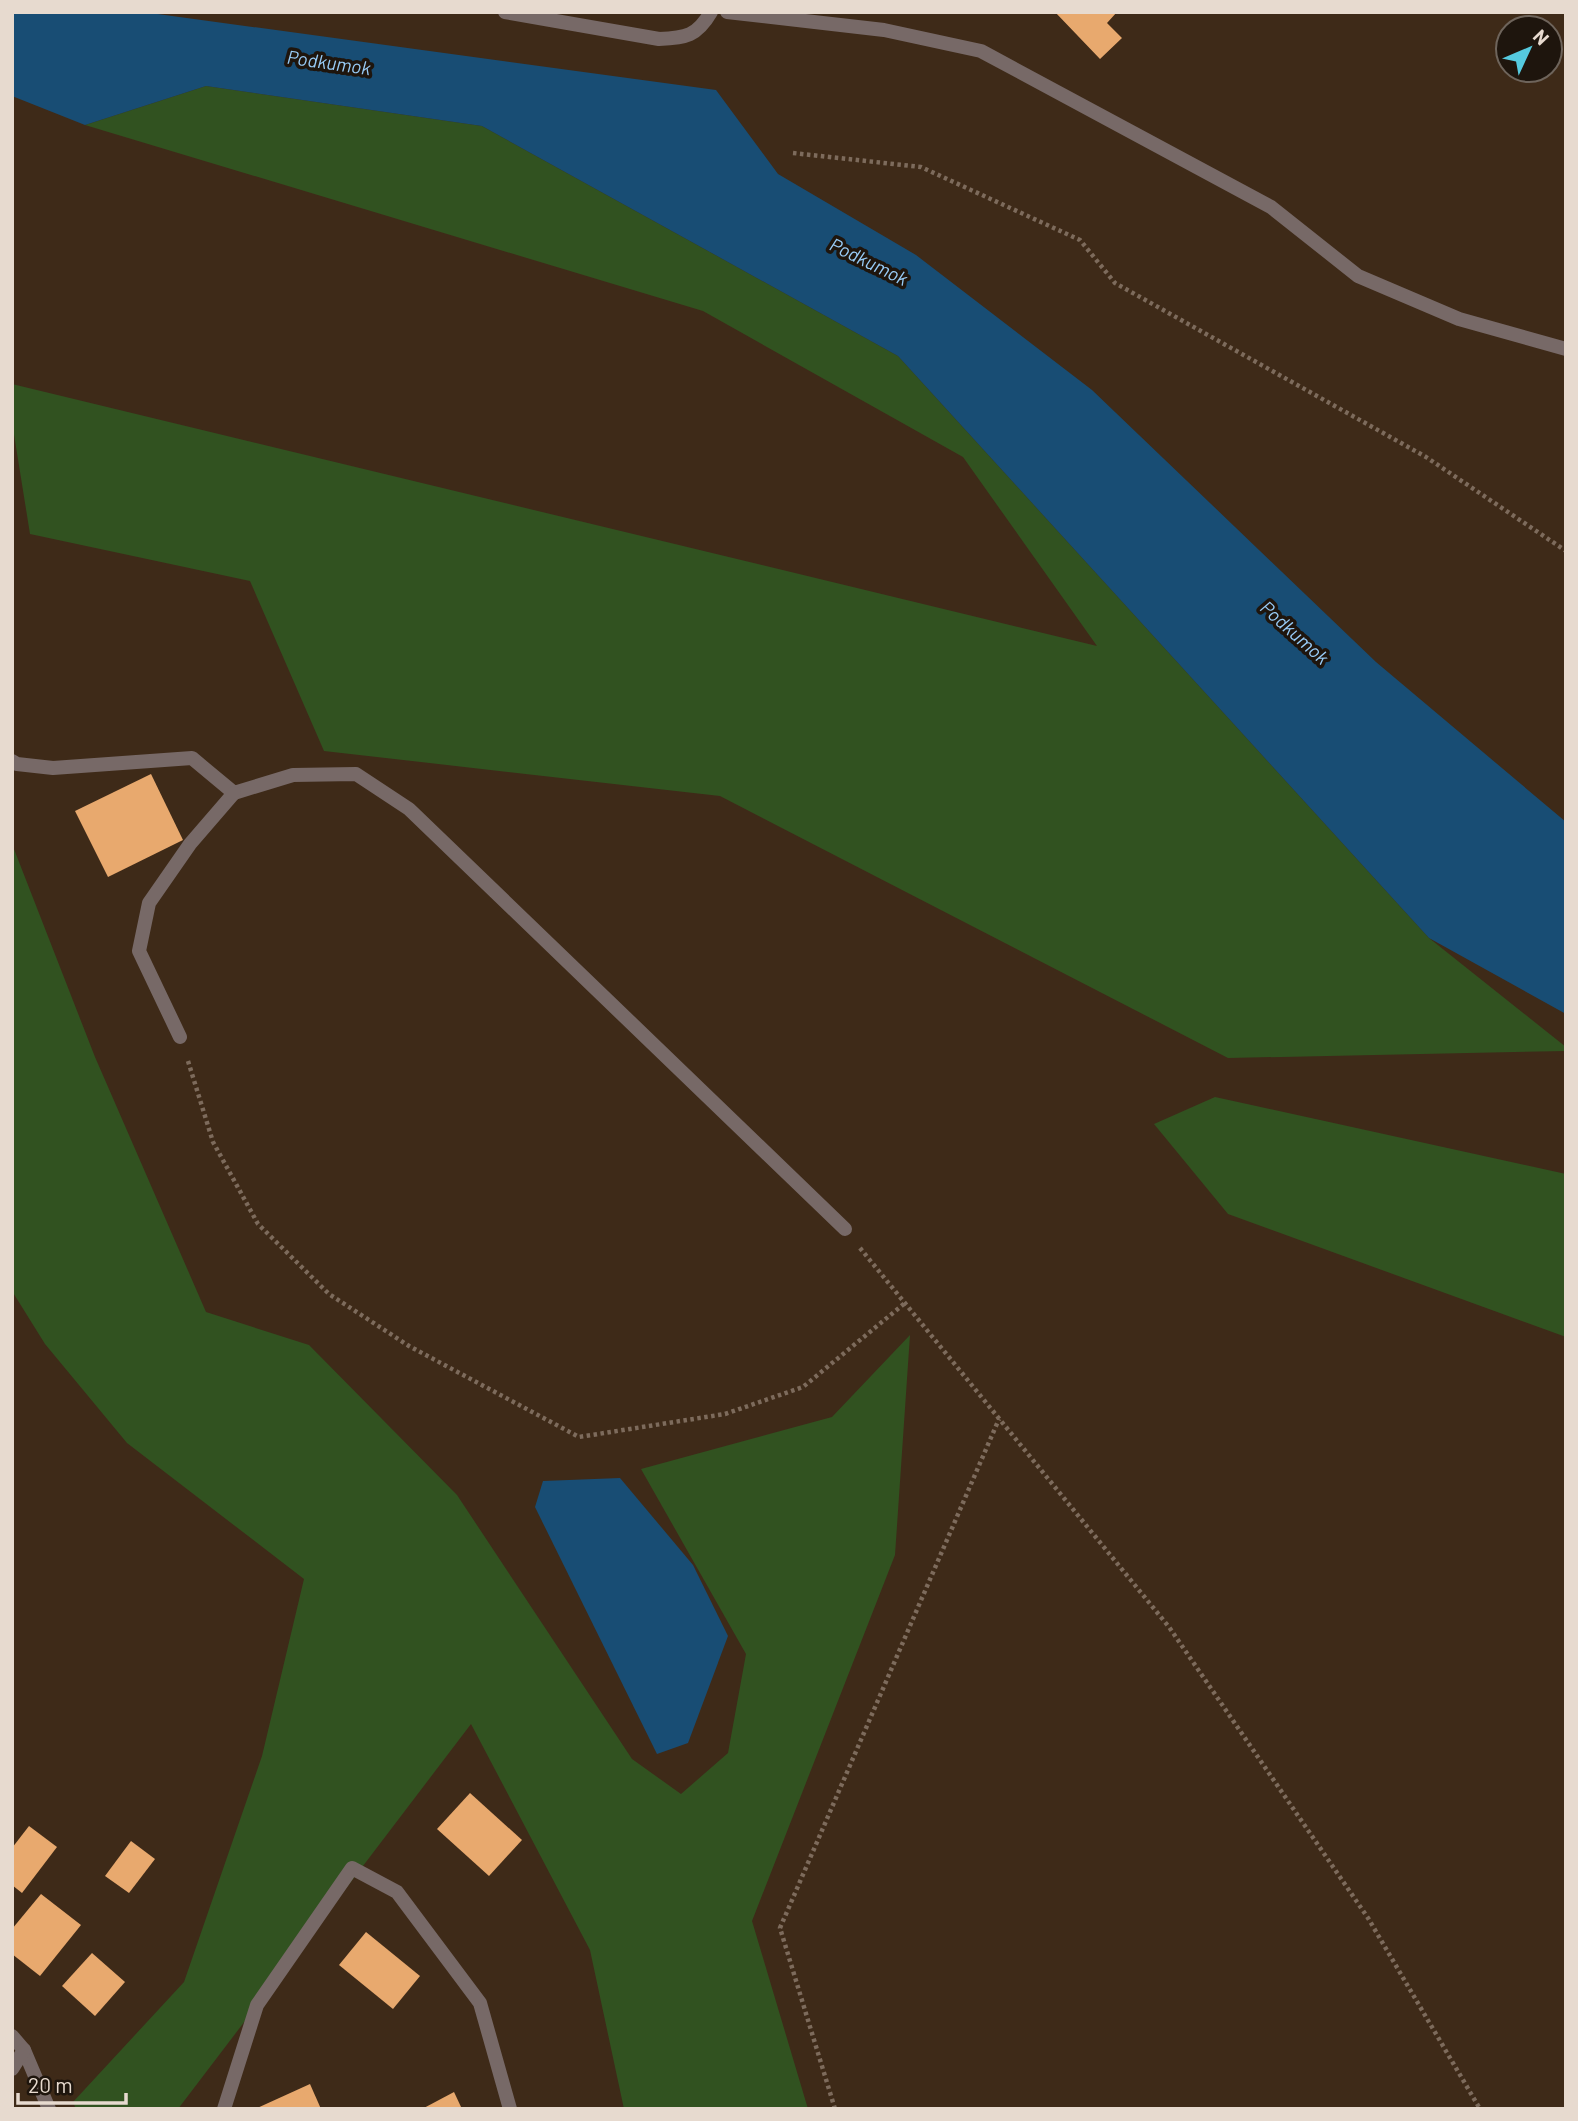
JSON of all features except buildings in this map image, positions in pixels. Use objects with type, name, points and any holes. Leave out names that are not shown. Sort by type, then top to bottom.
[{"type":"street","points":[[505,12],[659,39],[681,38],[692,34],[702,27],[711,12]]},
{"type":"street","points":[[727,12],[884,30],[981,51],[1270,207],[1358,276],[1459,319],[1566,349]]},
{"type":"street","points":[[842,25],[851,12]]},
{"type":"street","points":[[12,761],[17,765],[53,768],[192,758],[234,793]]},
{"type":"street","points":[[180,1037],[138,951],[149,903],[190,844],[234,793],[293,775],[356,774],[409,809],[845,1229]]},
{"type":"street","points":[[224,2109],[257,2005],[352,1868],[397,1892],[480,2003],[509,2109]]},
{"type":"street","points":[[12,2036],[24,2050],[49,2109]]},
{"type":"street","points":[[12,2068],[24,2050]]},
{"type":"path","points":[[793,153],[921,167],[1080,240],[1115,283],[1426,457],[1566,551]]},
{"type":"path","points":[[180,1037],[213,1142],[258,1224],[329,1294],[410,1346],[579,1437],[725,1414],[803,1387],[905,1303]]},
{"type":"path","points":[[845,1229],[1169,1627],[1368,1918],[1480,2109]]},
{"type":"path","points":[[835,2109],[780,1928],[999,1419]]},
{"type":"green space","points":[[206,86],[482,126],[898,356],[1429,938],[1566,1047],[1566,1051],[1228,1058],[720,796],[324,751],[250,581],[30,534],[12,422],[12,384],[1097,646],[963,457],[703,311],[85,125]]},
{"type":"green space","points":[[12,844],[95,1057],[206,1312],[309,1345],[457,1495],[632,1759],[681,1794],[728,1753],[746,1654],[641,1469],[832,1417],[910,1335],[895,1555],[752,1921],[808,2109],[624,2109],[590,1950],[471,1724],[178,2109],[76,2109],[73,2102],[184,1982],[262,1756],[304,1579],[127,1443],[45,1344],[12,1291]]},
{"type":"green space","points":[[1215,1097],[1566,1174],[1566,1337],[1228,1214],[1154,1124]]},
{"type":"water","name":"Podkumok","points":[[12,12],[143,12],[716,90],[778,174],[916,255],[1092,390],[1376,662],[1566,822],[1566,1014],[1429,938],[898,356],[482,126],[206,86],[85,125],[12,96]]},
{"type":"water","points":[[620,1478],[693,1565],[728,1636],[688,1743],[657,1754],[535,1507],[543,1481]]}]
